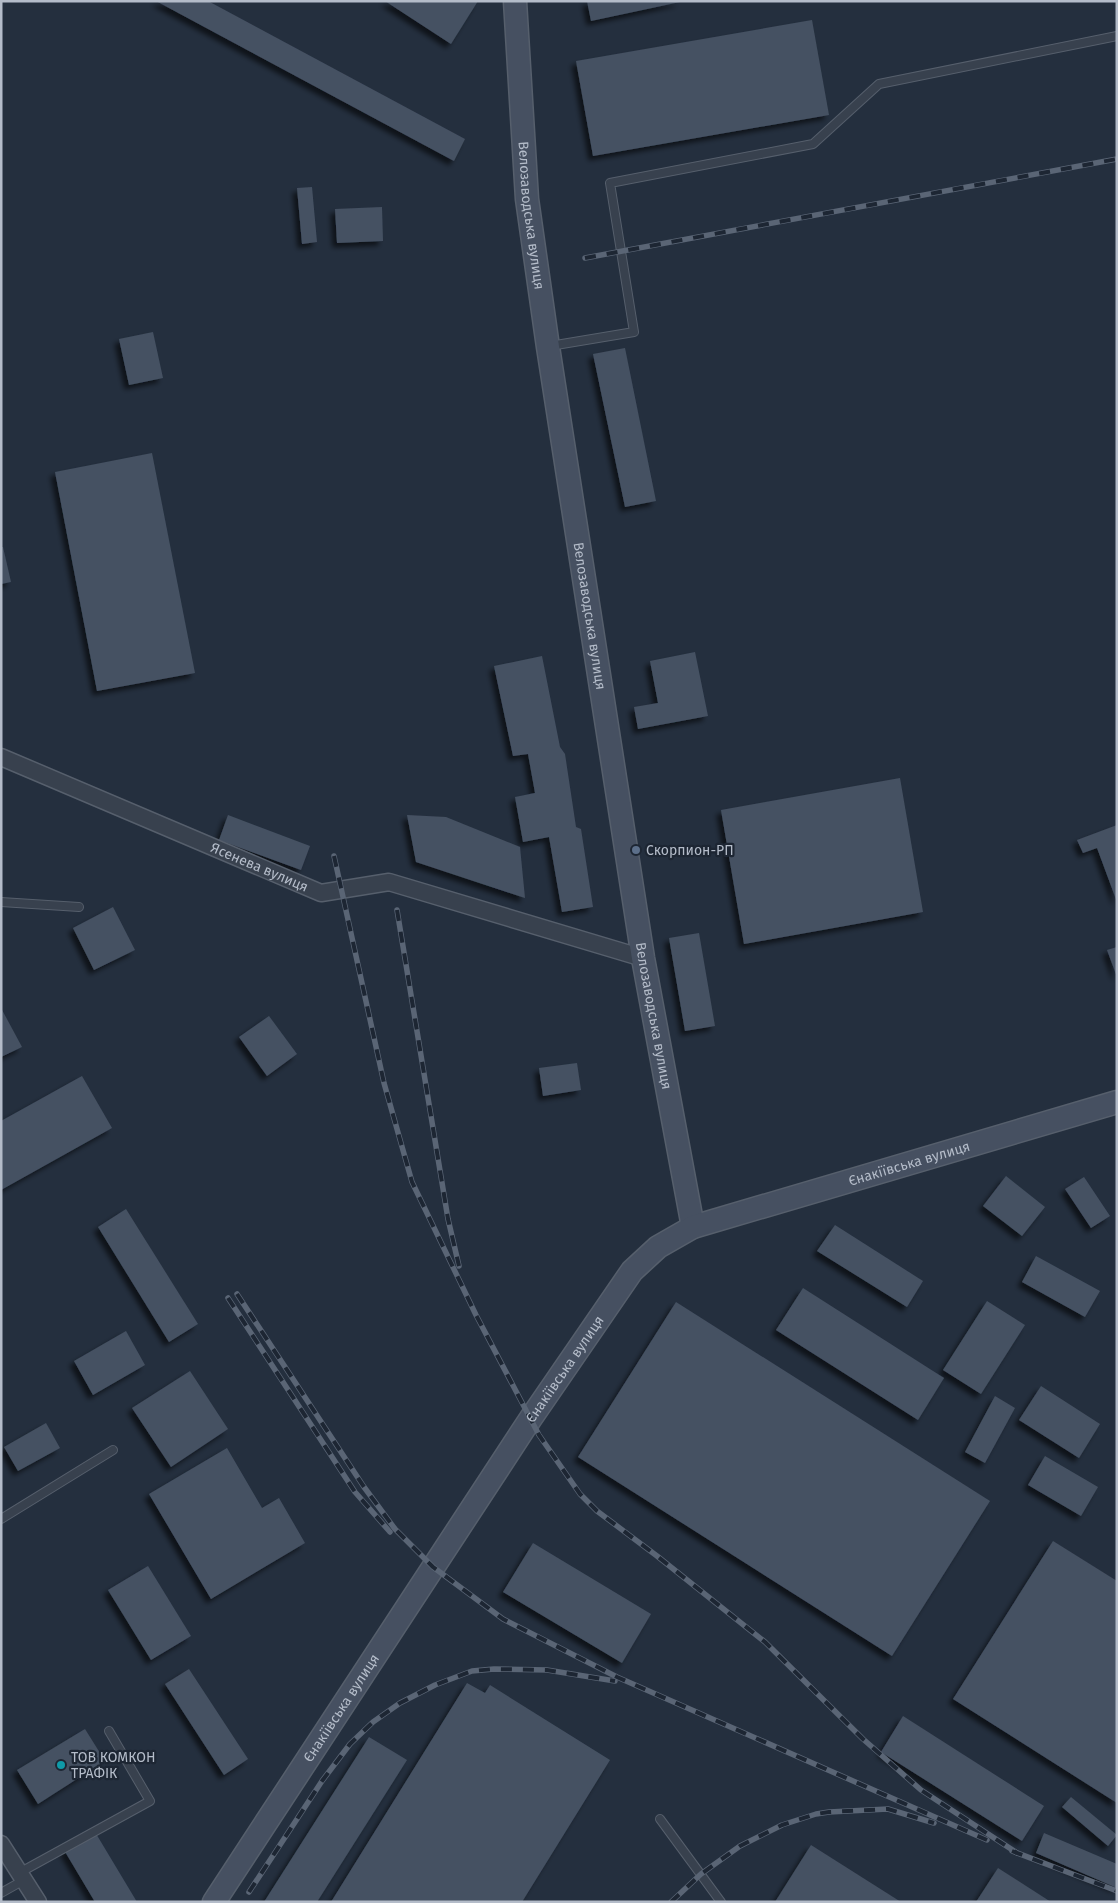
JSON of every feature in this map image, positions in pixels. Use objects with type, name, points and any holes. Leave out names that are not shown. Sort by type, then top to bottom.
[{"type":"street","name":"Велозаводська вулиця","points":[[515,1],[527,199],[548,347],[643,958],[693,1227]]},
{"type":"street","name":"Ясенева вулиця","points":[[1,757],[320,893],[389,882],[643,958]]},
{"type":"street","name":"Єнакіївська вулиця","points":[[214,1902],[525,1426],[632,1270],[658,1247],[693,1227],[1117,1102]]},
{"type":"street","points":[[1,1844],[38,1902]]},
{"type":"lane","points":[[548,347],[634,332],[610,183],[813,144],[879,84],[1117,36]]},
{"type":"lane","points":[[1,902],[79,907]]},
{"type":"lane","points":[[1,1519],[113,1450]]},
{"type":"lane","points":[[1,1893],[22,1876],[150,1801],[109,1731]]},
{"type":"lane","points":[[660,1819],[721,1902]]},
{"type":"building","points":[[156,1],[208,1],[465,139],[454,161]]},
{"type":"building","points":[[385,1],[478,1],[451,44]]},
{"type":"building","points":[[587,1],[680,1],[680,2],[591,21]]},
{"type":"building","points":[[812,20],[829,115],[593,156],[576,61]]},
{"type":"building","points":[[312,187],[317,242],[302,244],[297,188]]},
{"type":"building","points":[[382,207],[383,241],[337,243],[335,209]]},
{"type":"building","points":[[153,332],[163,378],[129,385],[119,339]]},
{"type":"building","points":[[625,348],[656,501],[625,507],[593,354]]},
{"type":"building","points":[[152,453],[195,673],[97,691],[55,472]]},
{"type":"building","points":[[1,547],[3,547],[11,582],[1,584]]},
{"type":"building","points":[[695,652],[708,716],[638,729],[634,707],[658,703],[650,661]]},
{"type":"building","points":[[542,656],[560,747],[565,754],[576,827],[581,829],[593,907],[562,912],[549,837],[523,842],[515,797],[535,793],[528,754],[513,756],[494,666]]},
{"type":"building","points":[[900,778],[923,912],[744,944],[721,810]]},
{"type":"building","points":[[228,815],[310,846],[301,870],[219,840]]},
{"type":"building","points":[[407,815],[446,817],[520,847],[525,898],[416,862]]},
{"type":"building","points":[[1117,825],[1117,902],[1097,848],[1083,853],[1077,840]]},
{"type":"building","points":[[113,907],[135,950],[94,970],[73,928]]},
{"type":"building","points":[[699,933],[715,1026],[685,1031],[669,938]]},
{"type":"building","points":[[1117,947],[1117,977],[1107,950]]},
{"type":"building","points":[[1,1008],[22,1047],[1,1057]]},
{"type":"building","points":[[269,1016],[297,1054],[267,1076],[239,1037]]},
{"type":"building","points":[[577,1063],[581,1090],[543,1096],[539,1068]]},
{"type":"building","points":[[82,1076],[112,1128],[1,1190],[1,1121]]},
{"type":"building","points":[[1006,1176],[1045,1207],[1022,1236],[983,1206]]},
{"type":"building","points":[[1084,1177],[1110,1216],[1091,1228],[1065,1189]]},
{"type":"building","points":[[126,1209],[198,1324],[169,1342],[98,1227]]},
{"type":"building","points":[[835,1225],[923,1281],[907,1307],[817,1251]]},
{"type":"building","points":[[1036,1256],[1100,1291],[1085,1317],[1022,1282]]},
{"type":"building","points":[[803,1288],[944,1378],[918,1420],[776,1330]]},
{"type":"building","points":[[987,1301],[1025,1325],[981,1394],[943,1370]]},
{"type":"building","points":[[676,1302],[990,1501],[892,1656],[578,1457]]},
{"type":"building","points":[[126,1331],[145,1365],[93,1395],[74,1361]]},
{"type":"building","points":[[190,1371],[228,1429],[171,1467],[132,1408]]},
{"type":"building","points":[[1041,1386],[1100,1424],[1079,1458],[1019,1420]]},
{"type":"building","points":[[995,1396],[1015,1408],[985,1463],[965,1452]]},
{"type":"building","points":[[46,1423],[60,1448],[18,1471],[4,1447]]},
{"type":"building","points":[[227,1448],[262,1508],[279,1498],[305,1543],[211,1599],[149,1494]]},
{"type":"building","points":[[1045,1456],[1098,1487],[1081,1516],[1028,1485]]},
{"type":"building","points":[[1053,1541],[1117,1581],[1117,1803],[953,1699]]},
{"type":"building","points":[[533,1543],[651,1614],[622,1663],[503,1592]]},
{"type":"building","points":[[148,1566],[191,1636],[151,1660],[108,1590]]},
{"type":"building","points":[[189,1669],[248,1759],[224,1775],[165,1684]]},
{"type":"building","points":[[467,1683],[485,1693],[490,1685],[610,1760],[522,1902],[331,1902]]},
{"type":"building","points":[[903,1716],[1044,1806],[1022,1841],[881,1752]]},
{"type":"building","name":"ТОВ КОМКОН ТРАФІК","points":[[85,1729],[105,1761],[38,1804],[17,1770]]},
{"type":"building","points":[[369,1737],[407,1760],[317,1902],[264,1902]]},
{"type":"building","points":[[1071,1797],[1117,1835],[1108,1846],[1062,1807]]},
{"type":"building","points":[[95,1832],[137,1902],[95,1902],[64,1850]]},
{"type":"building","points":[[1044,1833],[1117,1864],[1117,1888],[1036,1853]]},
{"type":"building","points":[[811,1845],[901,1902],[775,1902]]},
{"type":"building","points":[[998,1868],[1051,1902],[976,1902]]},
{"type":"railway","points":[[585,258],[1117,159]]},
{"type":"railway","points":[[334,856],[384,1083],[412,1182],[476,1315],[539,1435],[580,1494],[597,1511],[765,1642],[863,1739],[921,1790],[1017,1853]]},
{"type":"railway","points":[[397,910],[448,1219],[459,1266]]},
{"type":"railway","points":[[237,1294],[364,1487],[395,1529],[433,1567],[503,1619],[617,1677],[987,1840]]},
{"type":"railway","points":[[228,1298],[355,1492],[390,1532]]},
{"type":"railway","points":[[249,1892],[322,1781],[350,1744],[373,1722],[400,1703],[435,1685],[472,1671],[494,1669],[547,1670],[615,1681]]},
{"type":"railway","points":[[671,1902],[701,1874],[740,1846],[782,1825],[816,1814],[888,1809],[934,1823]]},
{"type":"railway","points":[[1012,1851],[1117,1891]]},
{"type":"place","name":"Скорпион-РП","points":[[636,850]]},
{"type":"place","name":"ТОВ КОМКОН ТРАФІК","points":[[61,1765]]}]
